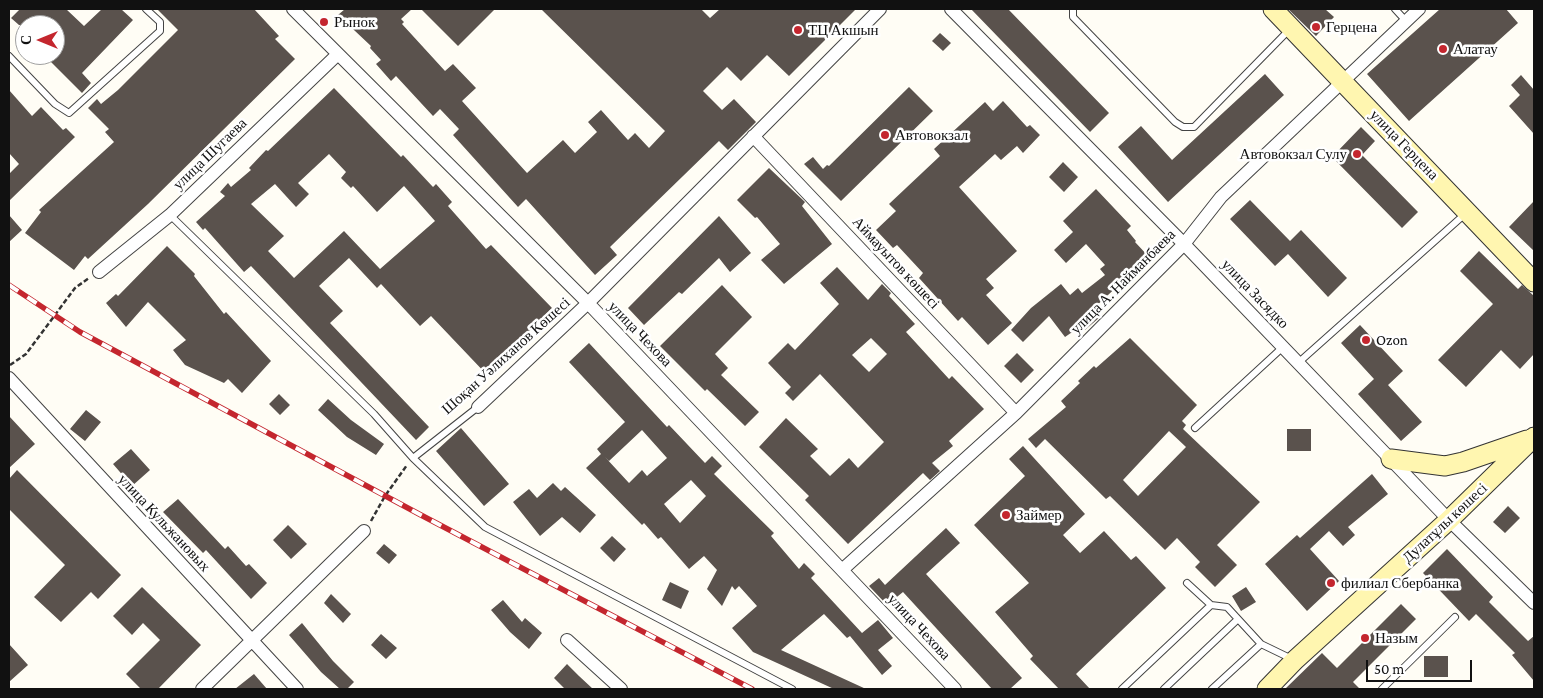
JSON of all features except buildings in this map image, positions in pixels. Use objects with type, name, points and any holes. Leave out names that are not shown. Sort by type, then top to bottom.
[{"type":"street","name":"улица Чехова","points":[[293,9],[588,303],[955,689]]},
{"type":"street","name":"Шоқан Уәлиханов Көшесі","points":[[478,407],[588,303],[880,9]]},
{"type":"street","name":"улица Засядко","points":[[951,9],[1184,244],[1449,520],[1534,603]]},
{"type":"street","name":"улица Герцена","points":[[1273,9],[1534,282]]},
{"type":"street","name":"улица А. Найманбаева","points":[[842,570],[1016,413],[1184,244],[1221,197],[1419,9]]},
{"type":"street","name":"улица Шугаева","points":[[99,272],[170,215],[338,54]]},
{"type":"street","name":"Аймауытов көшесі","points":[[753,136],[1016,413]]},
{"type":"street","name":"улица Кульжановых","points":[[9,378],[297,689]]},
{"type":"street","points":[[1391,459],[1445,466],[1463,462],[1534,437]]},
{"type":"street","name":"Дулатұлы көшесі","points":[[1273,687],[1295,660],[1449,520],[1534,437]]},
{"type":"street","points":[[202,689],[364,531]]},
{"type":"street","points":[[567,640],[621,689]]},
{"type":"lane","points":[[9,56],[55,104],[69,113],[160,31],[160,22],[146,9]]},
{"type":"lane","points":[[1073,9],[1073,17],[1183,128],[1194,127],[1292,28]]},
{"type":"lane","points":[[1395,9],[1406,21]]},
{"type":"lane","points":[[1298,363],[1467,212]]},
{"type":"lane","points":[[170,215],[374,414],[413,458],[485,527],[792,689]]},
{"type":"lane","points":[[1196,428],[1283,347]]},
{"type":"lane","name":"Шоқан Уәлиханов Көшесі","points":[[413,458],[478,407]]},
{"type":"lane","points":[[1187,583],[1211,605],[1227,607],[1261,644],[1295,660]]},
{"type":"lane","points":[[1122,689],[1211,605]]},
{"type":"lane","points":[[1382,689],[1455,617]]},
{"type":"lane","points":[[1164,689],[1238,619]]},
{"type":"lane","points":[[1212,689],[1261,644]]},
{"type":"path","points":[[9,365],[26,354],[74,288],[99,272]]},
{"type":"path","points":[[364,531],[385,496],[413,458]]},
{"type":"railway","points":[[9,285],[80,332],[419,514],[752,689]]},
{"type":"place","name":"Рынок","points":[[324,22]]},
{"type":"place","name":"Герцена","points":[[1316,27]]},
{"type":"place","name":"ТЦ Акшын","points":[[798,30]]},
{"type":"place","name":"Алатау","points":[[1443,49]]},
{"type":"place","name":"Автовокзал","points":[[885,135]]},
{"type":"place","name":"Автовокзал Сулу","points":[[1357,154]]},
{"type":"place","name":"Ozon","points":[[1366,340]]},
{"type":"place","name":"Займер","points":[[1006,515]]},
{"type":"place","name":"филиал Сбербанка","points":[[1331,583]]},
{"type":"place","name":"Назым","points":[[1365,638]]}]
